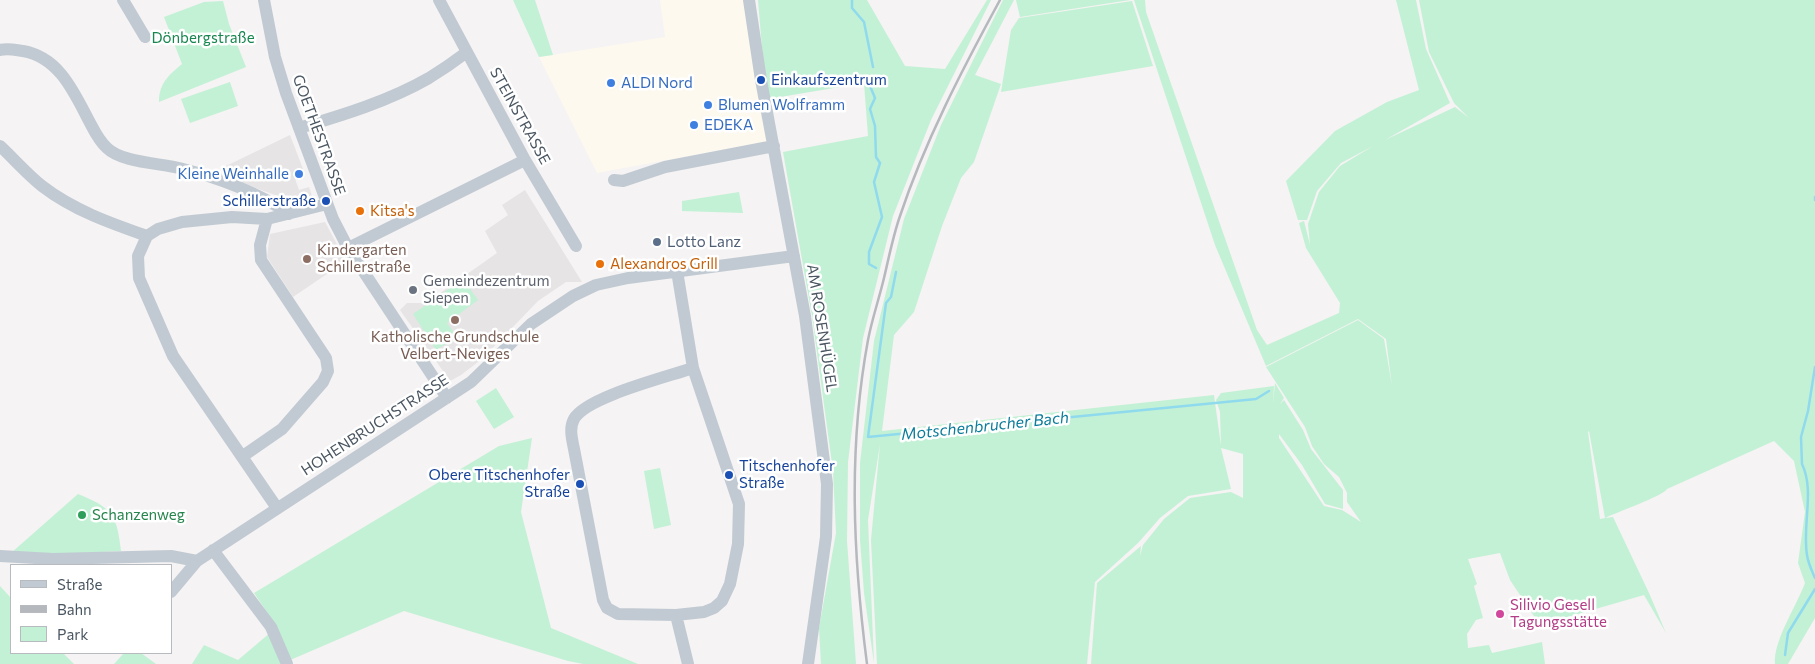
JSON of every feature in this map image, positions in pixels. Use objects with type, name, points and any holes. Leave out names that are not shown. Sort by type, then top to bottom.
[{"type":"street","points":[[123,0],[145,37]]},
{"type":"street","name":"GOETHESTRASSE","points":[[264,0],[275,57],[299,128],[328,204],[348,248],[447,398]]},
{"type":"street","name":"STEINSTRASSE","points":[[439,0],[525,160],[576,246]]},
{"type":"street","name":"AM ROSENHÜGEL","points":[[749,0],[813,368],[827,484],[826,537],[808,664]]},
{"type":"street","points":[[0,50],[6,49],[34,53],[57,67],[99,140],[108,150],[120,156],[184,169],[219,181],[278,206],[289,214]]},
{"type":"street","points":[[299,128],[350,113],[394,95],[428,78],[467,52]]},
{"type":"street","points":[[0,146],[41,185],[60,198],[89,214],[147,236]]},
{"type":"street","points":[[614,180],[623,181],[665,167],[774,146]]},
{"type":"street","points":[[348,248],[525,160]]},
{"type":"street","points":[[277,508],[173,356],[139,278],[138,256],[147,236],[158,229],[205,218],[267,219],[328,204]]},
{"type":"street","points":[[243,456],[282,429],[323,382],[328,371],[326,358],[261,260],[260,245],[267,219]]},
{"type":"street","name":"HOHENBRUCHSTRASSE","points":[[172,591],[197,561],[471,382],[531,324],[563,301],[589,288],[612,281],[677,270],[794,256]]},
{"type":"street","points":[[677,270],[693,368],[739,504],[738,541],[730,584],[722,601],[704,612],[676,615],[618,614],[608,608],[603,600],[574,449],[571,424],[580,410],[587,405],[693,368]]},
{"type":"street","points":[[213,550],[271,627],[287,664]]},
{"type":"street","points":[[0,556],[54,559],[171,556],[197,561]]},
{"type":"street","points":[[676,615],[688,664]]},
{"type":"shaded area","points":[[660,0],[748,0],[770,144],[726,149],[597,173],[539,57],[665,37]]},
{"type":"shaded area","points":[[290,135],[303,169],[293,173],[299,190],[309,187],[312,196],[297,203],[220,175],[226,166]]},
{"type":"shaded area","points":[[525,190],[582,282],[566,282],[538,301],[482,359],[450,381],[400,310],[407,303],[426,303],[497,253],[485,231],[508,215],[502,205]]},
{"type":"shaded area","name":"Kindergarten Schillerstraße","points":[[325,222],[346,261],[293,297],[267,257],[270,234]]},
{"type":"green space","points":[[513,0],[535,0],[553,55],[539,57]]},
{"type":"green space","points":[[758,0],[867,0],[905,66],[945,69],[987,0],[991,0],[931,120],[893,216],[863,338],[848,462],[847,541],[856,664],[821,664],[819,628],[836,533],[833,471],[812,316],[783,152],[868,136],[864,83],[768,99]]},
{"type":"green space","points":[[1003,0],[1014,0],[975,75],[1001,84],[974,162],[961,178],[942,226],[914,312],[894,335],[882,431],[1214,395],[1221,446],[1220,412],[1216,400],[1221,393],[1274,386],[1273,404],[1275,383],[1284,398],[1280,404],[1284,400],[1303,430],[1311,449],[1343,490],[1343,509],[1325,504],[1302,465],[1279,434],[1279,438],[1324,506],[1342,510],[1361,522],[1347,502],[1347,493],[1339,477],[1324,464],[1312,446],[1305,427],[1266,367],[1358,320],[1384,339],[1392,386],[1386,339],[1358,319],[1266,366],[1215,245],[1134,0],[1145,0],[1146,12],[1257,330],[1267,345],[1339,313],[1340,303],[1306,248],[1299,223],[1304,221],[1310,245],[1308,224],[1319,192],[1340,166],[1373,146],[1341,163],[1317,191],[1307,220],[1298,220],[1286,181],[1335,131],[1387,102],[1419,90],[1396,0],[1416,0],[1426,49],[1450,103],[1385,140],[1455,107],[1469,118],[1454,103],[1429,52],[1419,0],[1815,0],[1815,618],[1788,664],[1775,664],[1775,655],[1782,634],[1805,583],[1798,563],[1805,512],[1794,461],[1774,441],[1667,489],[1649,500],[1605,518],[1613,517],[1666,633],[1644,595],[1540,625],[1529,623],[1534,616],[1510,580],[1500,553],[1468,559],[1477,584],[1474,586],[1483,618],[1476,620],[1467,634],[1468,648],[1489,645],[1492,653],[1542,642],[1545,664],[1091,664],[1097,583],[1141,546],[1140,556],[1143,545],[1164,519],[1190,498],[1231,492],[1243,498],[1243,454],[1221,448],[1231,489],[1188,496],[1160,518],[1138,543],[1095,582],[1087,664],[877,664],[871,540],[880,444],[868,520],[874,663],[864,593],[860,540],[860,463],[874,341],[904,219],[941,125]],"holes":[[[1589,431],[1605,518],[1600,519],[1588,432]]]},
{"type":"green space","points":[[1016,0],[1130,0],[1020,17]]},
{"type":"green space","name":"Dönbergstraße","points":[[223,1],[229,24],[246,67],[159,102],[159,95],[163,85],[169,76],[182,64],[164,17],[204,2]]},
{"type":"green space","points":[[1132,1],[1153,66],[1001,92],[1011,30],[1019,18]]},
{"type":"green space","points":[[230,82],[238,106],[190,123],[181,99]]},
{"type":"green space","points":[[739,192],[743,213],[682,211],[682,201]]},
{"type":"green space","points":[[463,279],[478,300],[447,323],[457,337],[436,350],[413,314]]},
{"type":"green space","points":[[496,388],[514,417],[494,429],[476,401]]},
{"type":"green space","points":[[532,438],[521,512],[551,628],[638,664],[583,664],[568,661],[404,611],[281,664],[192,664],[204,645],[238,660],[277,627],[254,593],[499,446]]},
{"type":"green space","points":[[660,468],[671,525],[654,529],[644,471]]},
{"type":"green space","name":"Schanzenweg","points":[[78,494],[105,508],[111,514],[115,520],[121,551],[63,554],[11,553]]},
{"type":"green space","points":[[0,586],[10,597],[10,654],[64,654],[74,664],[0,664]]},
{"type":"green space","points":[[123,654],[142,654],[156,664],[114,664]]},
{"type":"waterway","name":"Motschenbrucher Bach","points":[[852,0],[852,8],[864,22],[873,67]]},
{"type":"waterway","name":"Motschenbrucher Bach","points":[[874,77],[870,86],[875,98],[870,109],[875,126],[876,157],[880,163],[874,182],[882,217],[869,252],[869,264],[876,268]]},
{"type":"waterway","name":"Motschenbrucher Bach","points":[[896,272],[891,297],[886,303],[868,437],[1256,399],[1269,391]]},
{"type":"waterway","points":[[1815,367],[1808,411],[1801,437],[1802,464],[1808,485],[1807,555],[1815,578]]},
{"type":"waterway","points":[[1785,655],[1788,633],[1815,589]]},
{"type":"railway","points":[[867,664],[858,583],[855,462],[857,421],[871,324],[895,231],[921,160],[945,106],[1000,0]]},
{"type":"place","name":"Einkaufszentrum","points":[[761,80]]},
{"type":"place","name":"ALDI Nord","points":[[611,83]]},
{"type":"place","name":"Blumen Wolframm","points":[[708,105]]},
{"type":"place","name":"EDEKA","points":[[694,125]]},
{"type":"place","name":"Kleine Weinhalle","points":[[299,174]]},
{"type":"place","name":"Schillerstraße","points":[[326,201]]},
{"type":"place","name":"Kitsa's","points":[[360,211]]},
{"type":"place","name":"Lotto Lanz","points":[[657,242]]},
{"type":"place","name":"Kindergarten Schillerstraße","points":[[307,259]]},
{"type":"place","name":"Alexandros Grill","points":[[600,264]]},
{"type":"place","name":"Gemeindezentrum Siepen","points":[[413,290]]},
{"type":"place","name":"Katholische Grundschule Velbert-Neviges","points":[[455,320]]},
{"type":"place","name":"Titschenhofer Straße","points":[[729,475]]},
{"type":"place","name":"Obere Titschenhofer Straße","points":[[580,484]]},
{"type":"place","name":"Schanzenweg","points":[[82,515]]},
{"type":"place","name":"Silivio Gesell Tagungsstätte","points":[[1500,614]]}]
